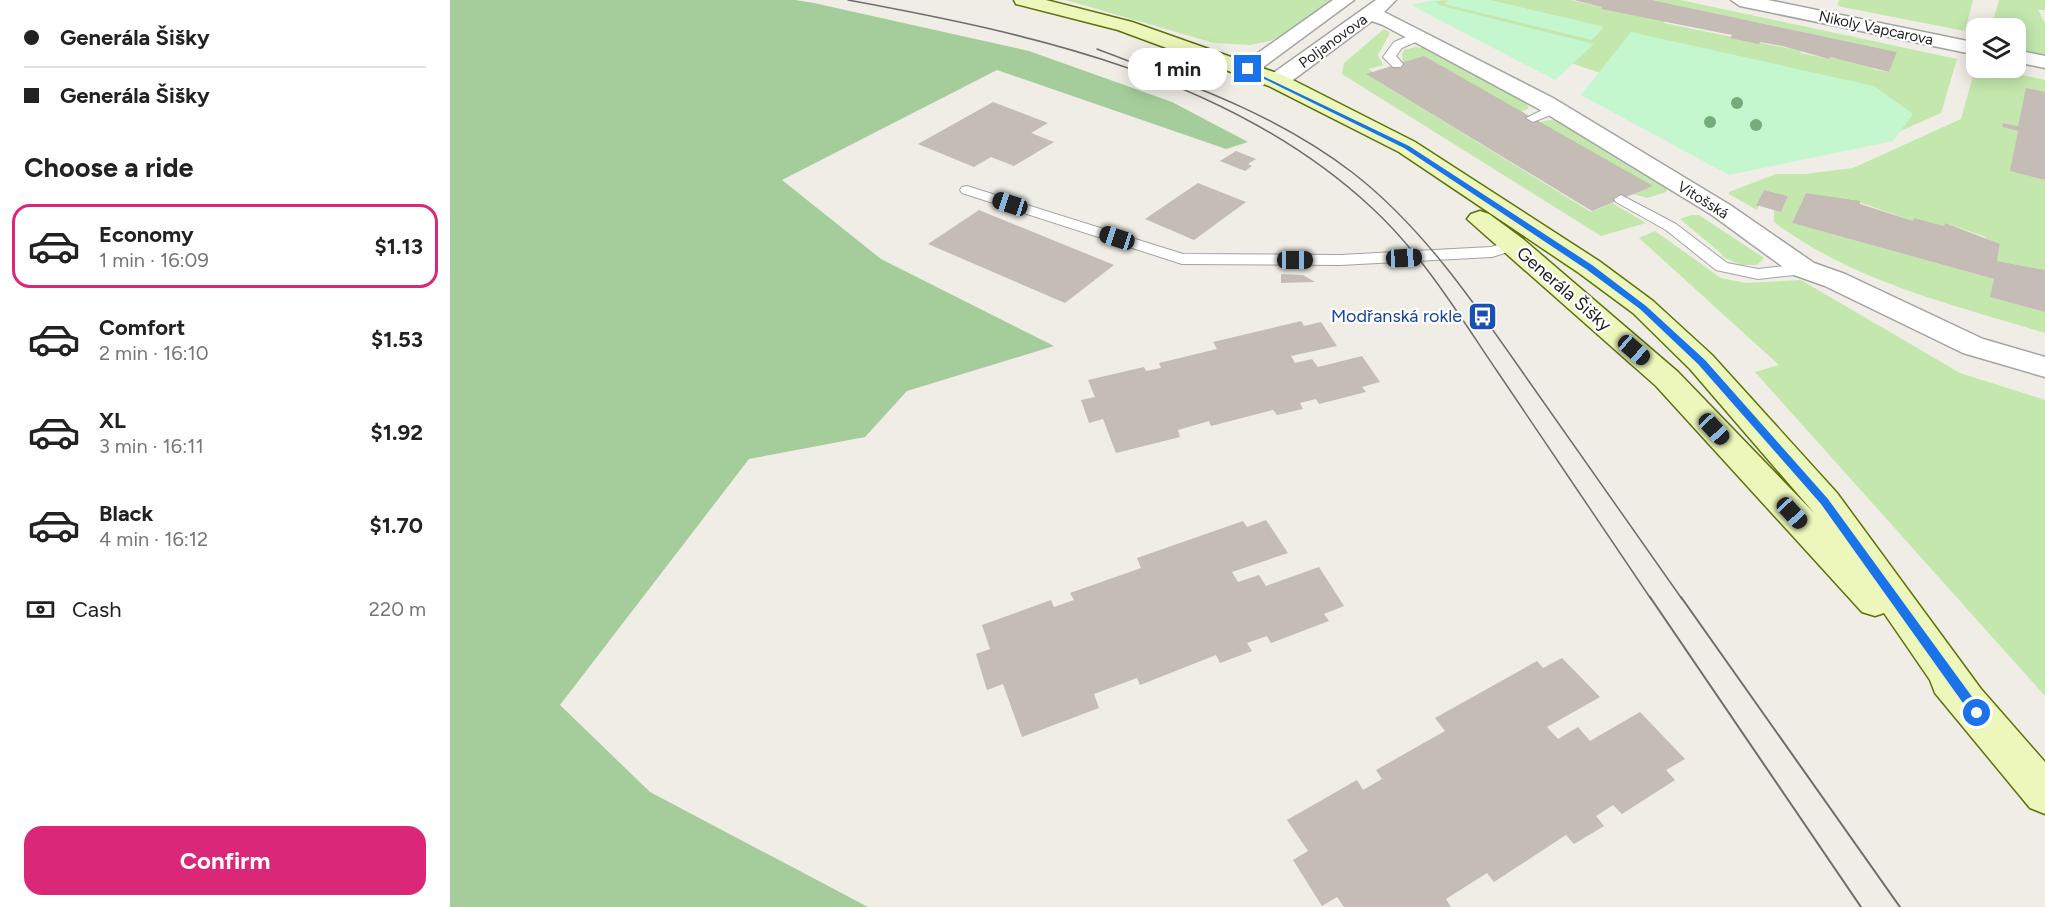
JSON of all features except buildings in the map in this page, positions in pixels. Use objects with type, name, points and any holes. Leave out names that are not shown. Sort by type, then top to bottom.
[{"type":"main road","name":"Generála Šišky","points":[[1023,0],[1125,26],[1277,81],[1407,147],[1589,267],[1643,308],[1701,362],[1825,502],[1964,696]]},
{"type":"main road","name":"Generála Šišky","points":[[1309,98],[1420,173],[1514,245],[1667,379],[1964,696],[2045,794]]},
{"type":"street","name":"Poljanovova","points":[[1248,69],[1345,0]]},
{"type":"street","name":"Nikoly Vapcarova","points":[[1740,0],[1805,6],[1966,46]]},
{"type":"street","name":"Poljanovova","points":[[1277,81],[1379,7]]},
{"type":"street","name":"Vitošská","points":[[1379,7],[1418,36],[1543,114],[1721,210],[1804,269],[1835,280],[1973,346],[2045,367]]},
{"type":"street","points":[[2026,58],[2045,62]]},
{"type":"lane","points":[[1397,64],[1389,57],[1398,45],[1418,36]]},
{"type":"lane","points":[[967,190],[1182,259],[1340,261],[1491,252],[1514,245]]},
{"type":"lane","points":[[1621,200],[1671,227],[1722,267],[1758,274],[1804,269]]},
{"type":"green space","points":[[450,0],[795,0],[814,3],[1029,51],[1172,102],[1248,142],[1226,149],[997,70],[782,180],[881,259],[1054,346],[907,391],[865,437],[749,459],[560,705],[650,792],[868,907],[450,907]]},
{"type":"green space","points":[[1066,0],[1336,0],[1284,35],[1270,41],[1250,45],[1214,43]]},
{"type":"green space","points":[[1435,0],[1439,5],[1594,44],[1555,80],[1411,5]]},
{"type":"green space","points":[[1449,0],[1445,3],[1603,27],[1489,0],[1570,0],[1602,7],[1601,9],[1665,21],[1664,23],[1801,51],[1800,53],[1873,66],[1873,69],[1888,72],[1897,52],[1652,0],[1680,0],[1957,59],[1941,113],[1896,133],[1669,96],[1568,62],[1448,14],[1434,1]]},
{"type":"green space","points":[[1449,0],[1489,0],[1604,27],[1592,40],[1444,4]]},
{"type":"green space","points":[[1840,0],[1973,0],[1968,18],[1966,18],[1965,31],[1837,5]]},
{"type":"green space","points":[[1999,0],[2045,0],[2045,10],[2038,10],[2045,23],[2045,57],[2026,53],[2026,18],[1994,18]]},
{"type":"green space","points":[[1384,29],[1390,33],[1378,55],[1383,65],[1369,69],[1374,73],[1368,75],[1591,212],[1612,203],[1646,223],[1601,236],[1342,74],[1344,63]]},
{"type":"green space","points":[[1631,32],[1874,86],[1913,114],[1893,141],[1729,175],[1581,95]]},
{"type":"green space","points":[[1416,47],[1428,49],[1525,102],[1529,108],[1521,112],[1403,63],[1404,50]]},
{"type":"green space","points":[[2026,76],[2045,80],[2045,92],[2018,126],[2004,123],[2002,127],[2018,131],[2011,171],[2045,180],[2045,270],[1997,261],[2000,244],[1986,240],[1986,237],[1945,223],[1944,226],[1914,218],[1913,221],[1850,199],[1849,201],[1806,193],[1792,223],[1994,279],[1991,297],[2045,312],[2045,333],[1904,289],[1837,261],[1774,222],[1774,210],[1781,212],[1788,196],[1764,190],[1756,204],[1759,206],[1757,210],[1729,194],[1729,192],[1776,174],[1805,174],[1853,168],[1961,119],[1972,78],[2026,78]]},
{"type":"green space","points":[[1549,120],[1560,121],[1668,188],[1666,192],[1648,198],[1632,194],[1537,123]]},
{"type":"green space","points":[[1699,215],[1764,258],[1757,265],[1741,265],[1721,256],[1723,255],[1680,219]]},
{"type":"green space","points":[[1655,231],[1721,278],[1746,283],[1801,280],[1960,373],[2045,400],[2045,696],[1755,372],[1779,365],[1639,238]]},
{"type":"tram line","points":[[848,0],[988,28],[1126,67],[1192,93],[1256,125],[1316,163],[1372,208],[1424,265],[1651,599]]},
{"type":"tram line","points":[[1097,49],[1197,88],[1262,117],[1324,152],[1379,195],[1426,243],[1469,297],[1682,599]]},
{"type":"tram line","points":[[1650,597],[1861,907]]},
{"type":"tram line","points":[[1681,597],[1900,907]]},
{"type":"place","name":"Modřanská rokle","points":[[1483,316]]},
{"type":"route","points":[[1248,69],[1277,81],[1407,147],[1589,267],[1643,308],[1701,362],[1825,502],[1977,713]]}]
